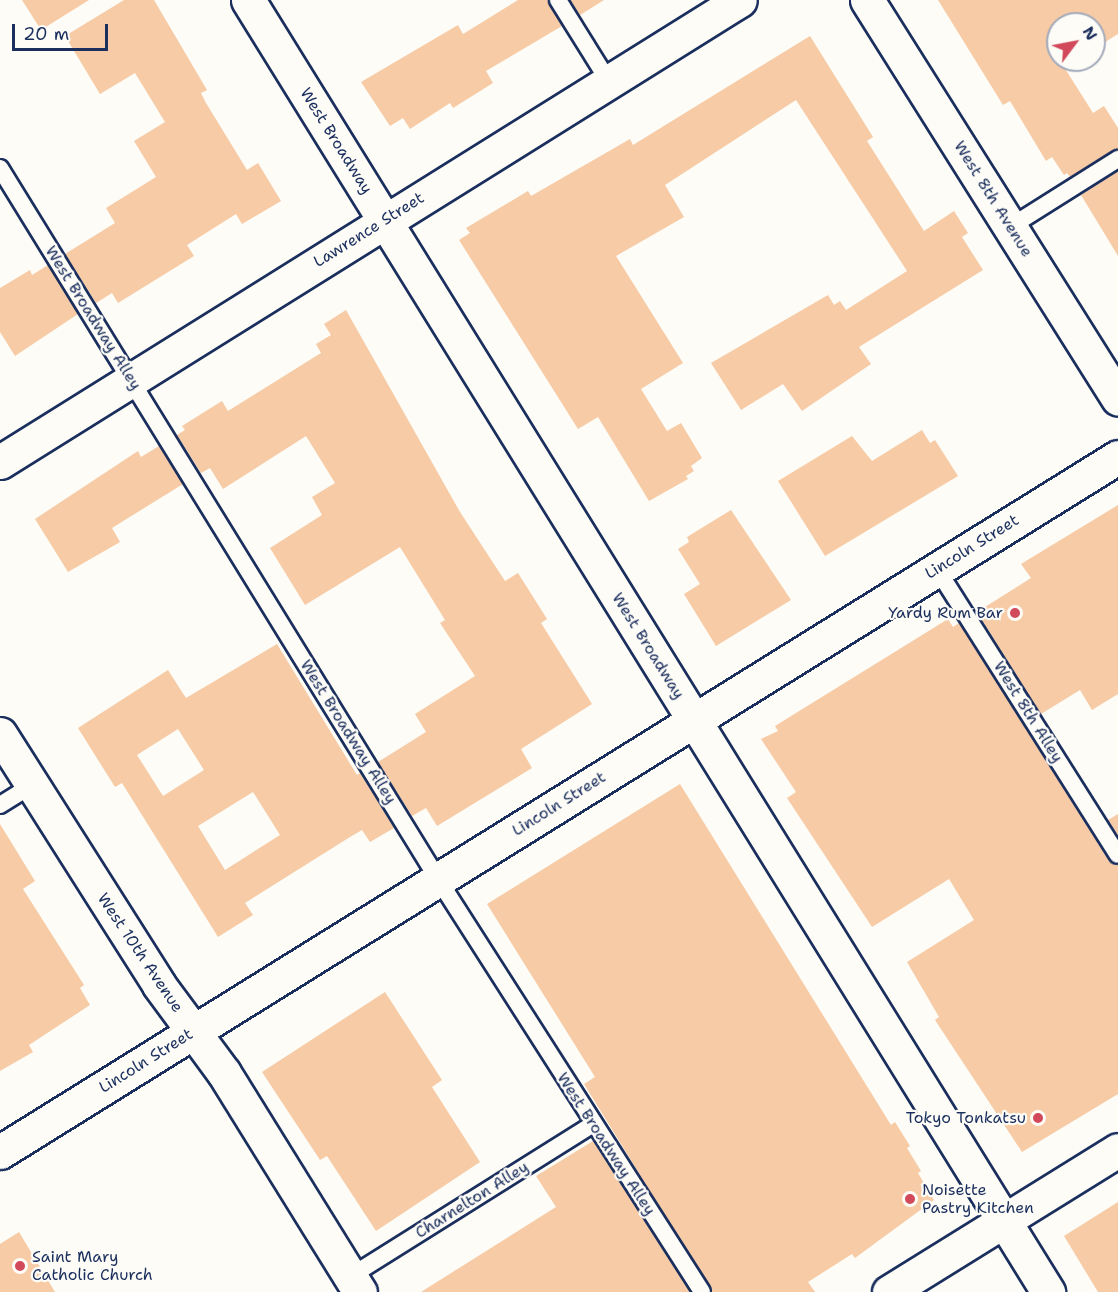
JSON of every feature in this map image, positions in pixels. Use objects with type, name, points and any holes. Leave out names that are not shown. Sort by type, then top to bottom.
[{"type":"street","name":"West Broadway","points":[[248,0],[1048,1292]]},
{"type":"street","name":"Lawrence Street","points":[[0,462],[740,0]]},
{"type":"street","name":"West 8th Avenue","points":[[867,0],[1118,398]]},
{"type":"street","name":"Lincoln Street","points":[[0,1152],[1118,457]]},
{"type":"street","name":"West 10th Avenue","points":[[0,734],[159,985],[224,1073],[356,1284]]},
{"type":"street","points":[[889,1292],[1118,1150]]},
{"type":"lane","points":[[558,0],[609,82]]},
{"type":"lane","points":[[1010,227],[1118,159]]},
{"type":"lane","name":"West Broadway Alley","points":[[0,168],[438,879],[702,1292]]},
{"type":"lane","name":"West 8th Alley","points":[[937,569],[1118,855]]},
{"type":"lane","points":[[0,805],[32,786]]},
{"type":"lane","name":"Charnelton Alley","points":[[356,1284],[593,1124]]},
{"type":"building","points":[[22,0],[89,0],[41,30]]},
{"type":"building","points":[[124,0],[154,0],[207,90],[201,93],[206,103],[247,170],[258,163],[281,201],[242,224],[236,214],[187,245],[194,256],[118,303],[112,293],[96,303],[65,254],[115,223],[106,208],[156,177],[134,141],[165,122],[135,73],[100,94],[65,36]]},
{"type":"building","points":[[518,0],[548,0],[562,26],[486,71],[493,83],[453,108],[450,103],[410,129],[403,118],[390,126],[361,82],[458,25],[463,34]]},
{"type":"building","points":[[570,0],[604,0],[580,15]]},
{"type":"building","points":[[938,0],[1118,0],[1118,34],[1106,42],[1106,12],[1046,12],[1046,72],[1067,72],[1093,113],[1104,106],[1118,128],[1118,149],[1070,177],[1067,173],[1064,175],[1052,157],[1046,161],[1010,101],[1003,105]]},
{"type":"building","points":[[810,36],[873,137],[867,141],[924,231],[954,211],[968,233],[962,237],[983,270],[859,347],[871,364],[802,411],[783,384],[741,410],[711,363],[828,295],[834,305],[840,301],[846,310],[907,271],[796,100],[665,185],[684,217],[616,256],[683,363],[641,389],[667,431],[681,423],[702,458],[691,466],[694,471],[686,476],[688,479],[649,501],[598,417],[578,429],[459,240],[470,233],[466,228],[528,191],[531,196],[630,139],[633,145]]},
{"type":"building","points":[[1118,171],[1118,256],[1081,195]]},
{"type":"building","points":[[48,265],[78,314],[15,356],[0,332],[0,288],[30,270],[32,275]]},
{"type":"building","points":[[346,310],[460,512],[505,581],[518,573],[547,619],[541,623],[592,704],[521,749],[532,768],[437,826],[426,808],[412,816],[378,762],[426,732],[415,714],[475,676],[440,623],[445,620],[400,547],[305,605],[270,548],[322,515],[312,497],[335,483],[306,436],[223,489],[210,468],[201,473],[177,435],[185,430],[182,426],[222,401],[228,411],[321,353],[316,344],[331,335],[324,324]]},
{"type":"building","points":[[922,430],[930,443],[935,440],[958,476],[825,556],[778,481],[852,436],[872,461]]},
{"type":"building","points":[[159,446],[183,484],[112,528],[120,542],[68,572],[35,519],[138,451],[141,457]]},
{"type":"building","points":[[1118,505],[1118,694],[1092,710],[1080,690],[1041,714],[977,612],[1031,578],[1021,564]]},
{"type":"building","points":[[731,510],[791,600],[716,646],[684,594],[700,584],[678,549],[689,542],[687,537]]},
{"type":"building","points":[[948,619],[953,627],[959,623],[1109,861],[1118,865],[1118,1094],[1022,1152],[935,1020],[939,1017],[907,962],[974,920],[949,879],[872,927],[787,798],[796,792],[761,739],[778,731],[775,726]]},
{"type":"building","points":[[277,644],[357,775],[360,773],[394,828],[370,842],[362,830],[350,837],[245,903],[253,915],[218,937],[122,783],[115,787],[78,728],[168,670],[186,698]],"holes":[[[178,729],[204,770],[163,796],[137,755]],[[253,792],[280,835],[225,870],[198,826]]]},
{"type":"building","points":[[680,784],[891,1125],[895,1122],[910,1146],[907,1148],[921,1171],[918,1173],[934,1200],[855,1258],[852,1254],[808,1282],[815,1292],[712,1292],[584,1084],[595,1077],[487,904]]},
{"type":"building","points":[[1118,814],[1118,835],[1108,820]]},
{"type":"building","points":[[0,824],[35,881],[23,889],[84,985],[80,988],[90,1005],[29,1045],[33,1052],[0,1071]]},
{"type":"building","points":[[385,992],[442,1080],[432,1087],[480,1162],[376,1231],[327,1156],[320,1160],[262,1072]]},
{"type":"building","points":[[593,1141],[690,1292],[421,1292],[556,1207],[536,1176]]},
{"type":"building","points":[[1118,1202],[1118,1292],[1098,1292],[1064,1236]]},
{"type":"building","name":"Saint Mary Catholic Church","points":[[19,1232],[55,1292],[0,1292],[0,1244]]},
{"type":"place","name":"Yardy Rum Bar","points":[[1015,613]]},
{"type":"place","name":"Tokyo Tonkatsu","points":[[1038,1118]]},
{"type":"place","name":"Noisette Pastry Kitchen","points":[[910,1199]]},
{"type":"place","name":"Saint Mary Catholic Church","points":[[20,1266]]}]
